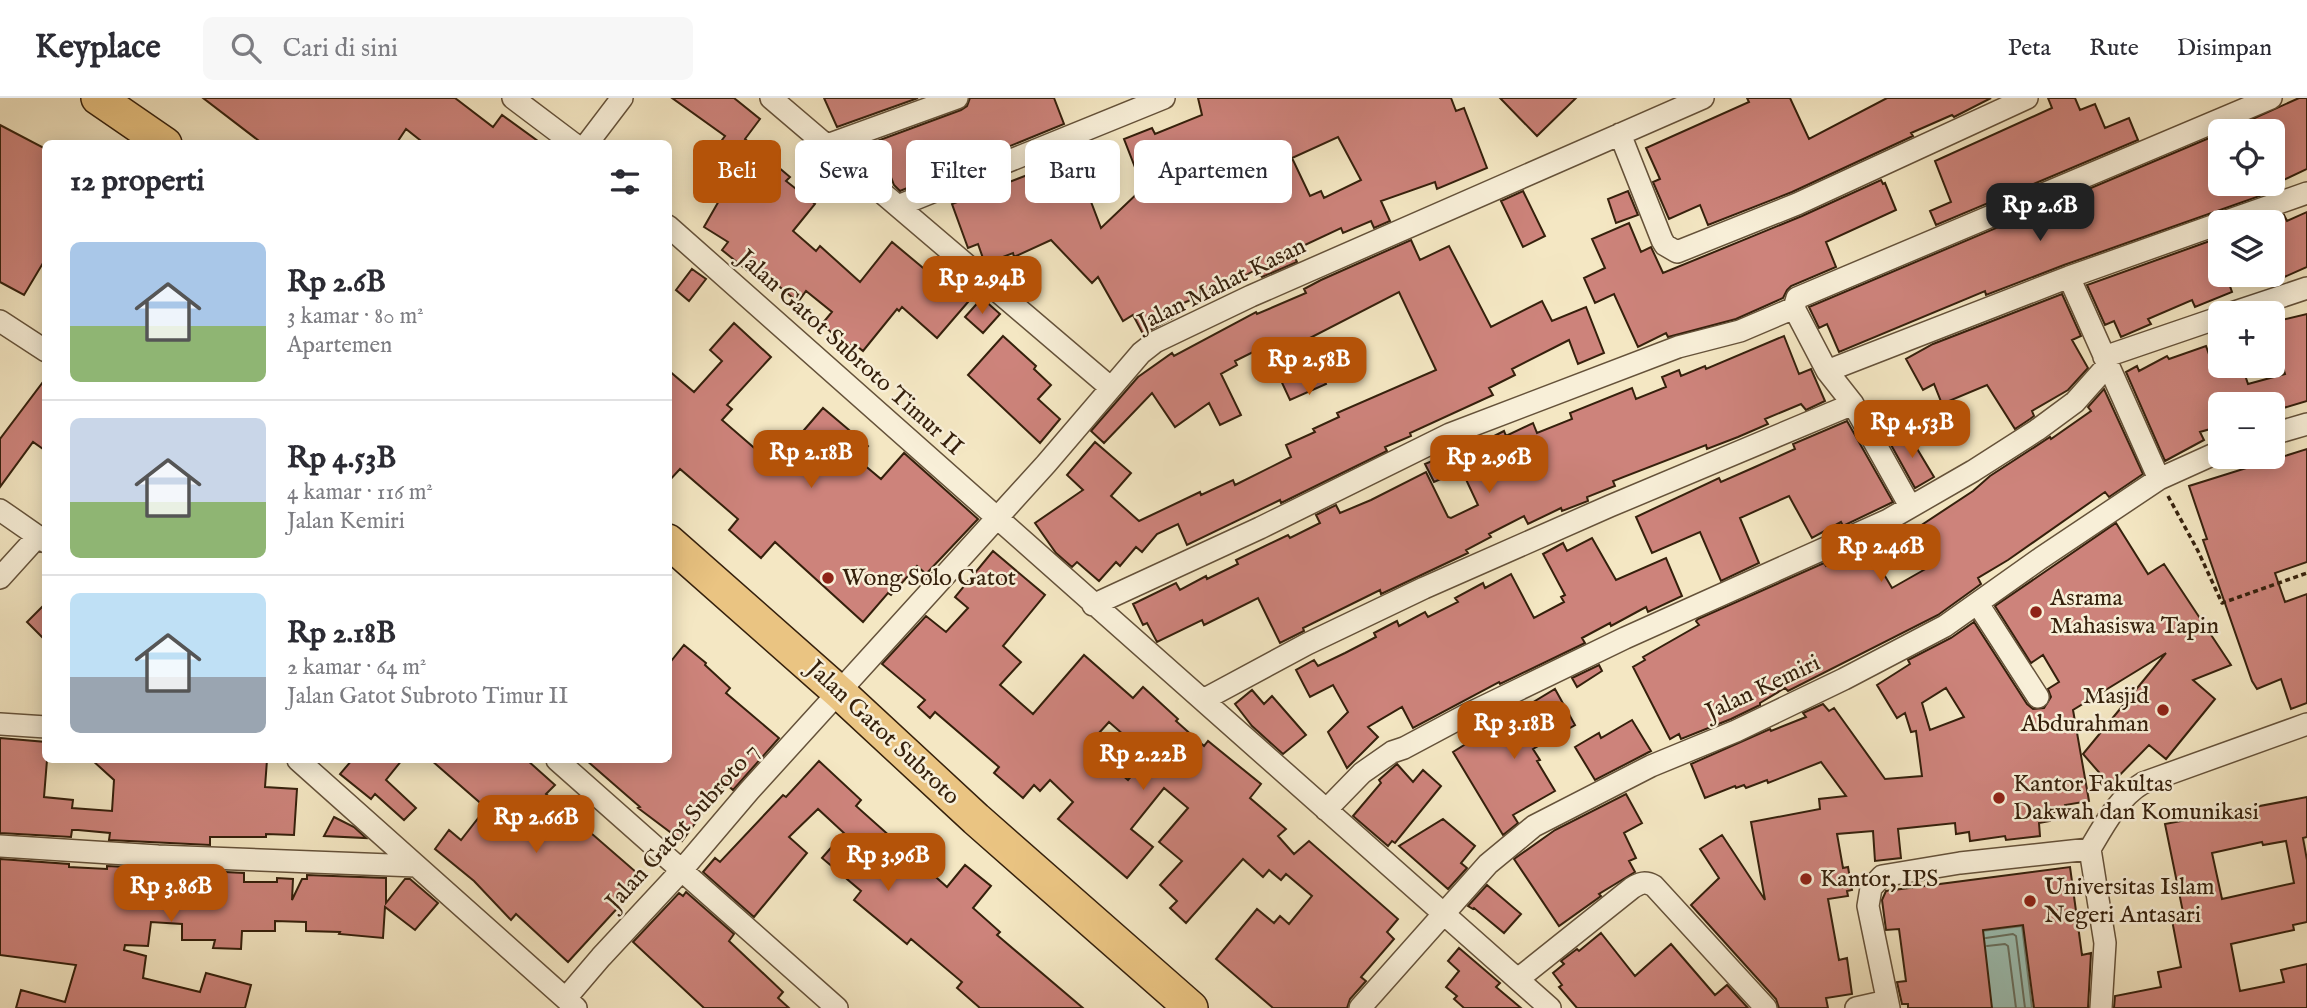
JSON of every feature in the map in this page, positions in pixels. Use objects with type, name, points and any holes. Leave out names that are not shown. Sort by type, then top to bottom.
[{"type":"main road","points":[[98,98],[158,140]]},
{"type":"main road","name":"Jalan Gatot Subroto","points":[[672,545],[840,693],[976,819],[1191,1008]]},
{"type":"street","points":[[513,98],[569,140]]},
{"type":"street","points":[[590,140],[622,98]]},
{"type":"street","points":[[771,98],[821,140]]},
{"type":"street","points":[[841,140],[957,98]]},
{"type":"street","points":[[898,205],[1164,98]]},
{"type":"street","name":"Jalan Mahat Kasan","points":[[840,693],[1141,353],[1155,342],[1251,296],[1703,98]]},
{"type":"street","points":[[1620,134],[1662,240],[1677,252],[1797,204],[2027,98]]},
{"type":"street","points":[[1910,506],[1853,404],[1827,371],[1794,308],[1797,298],[2271,98]]},
{"type":"street","points":[[2259,210],[2307,193]]},
{"type":"street","points":[[892,200],[1111,388]]},
{"type":"street","points":[[1827,371],[2068,277],[2208,228]]},
{"type":"street","name":"Jalan Gatot Subroto Timur II","points":[[672,230],[1550,1008]]},
{"type":"street","points":[[2068,277],[2159,479]]},
{"type":"street","points":[[2268,301],[2307,288]]},
{"type":"street","points":[[1093,605],[1260,528],[1450,434],[1678,347],[1740,331],[1794,308]]},
{"type":"street","points":[[0,321],[42,348]]},
{"type":"street","points":[[1326,810],[1362,773],[1392,752],[1540,678],[1888,520],[1973,471],[2075,402],[2105,362],[2208,322]]},
{"type":"street","points":[[1202,700],[1307,644],[1424,588],[1853,404]]},
{"type":"street","points":[[2285,430],[2307,424]]},
{"type":"street","name":"Jalan Kemiri","points":[[1360,1008],[1488,864],[1534,826],[1651,766],[1735,731],[1844,679],[1945,626],[2159,479],[2208,457]]},
{"type":"street","points":[[0,510],[42,539],[0,578]]},
{"type":"street","points":[[1978,604],[2038,697]]},
{"type":"street","name":"Jalan Gatot Subroto 7","points":[[571,1003],[601,957],[840,693]]},
{"type":"street","points":[[0,724],[42,727]]},
{"type":"street","points":[[2101,1008],[2105,943],[2090,849],[2105,822],[2131,790],[2143,783],[2307,724]]},
{"type":"street","points":[[301,763],[571,1003]]},
{"type":"street","points":[[560,763],[837,1008]]},
{"type":"street","points":[[0,846],[416,866]]},
{"type":"street","points":[[1856,1008],[1888,1005],[1867,899],[1875,882],[1882,876],[1960,863],[2090,849]]},
{"type":"street","points":[[1518,979],[1632,888],[1648,883],[1654,886],[1766,1008]]},
{"type":"path","points":[[2159,479],[2198,551],[2222,603],[2307,573]]},
{"type":"water","points":[[2022,926],[2032,1008],[1966,1008],[1957,934]]},
{"type":"building","points":[[203,98],[455,98],[493,127],[502,115],[536,140],[420,140],[406,129],[399,140],[258,140]]},
{"type":"building","points":[[672,98],[734,98],[760,119],[746,140],[722,140],[725,136]]},
{"type":"building","points":[[824,98],[918,98],[837,127]]},
{"type":"building","points":[[970,98],[1054,98],[1064,124],[1011,146],[1011,140],[906,140],[906,189],[900,191],[892,180],[892,140],[880,140],[967,106]]},
{"type":"building","points":[[1198,98],[1451,98],[1456,111],[1464,108],[1487,168],[1437,189],[1435,182],[1381,201],[1390,221],[1374,228],[1371,221],[1343,233],[1341,228],[1292,251],[1297,262],[1262,277],[1257,269],[1214,293],[1213,290],[1170,309],[1174,317],[1143,334],[1133,315],[1123,321],[1098,277],[1092,283],[1051,240],[1014,257],[1013,253],[985,264],[978,244],[968,248],[952,204],[1011,203],[1011,181],[1025,176],[1025,203],[1091,203],[1101,228],[1134,197],[1134,203],[1292,203],[1292,158],[1292,140],[1134,140],[1134,165],[1124,139],[1152,128],[1155,134],[1202,115]],"holes":[[[1338,137],[1361,180],[1324,198],[1321,191],[1310,196],[1292,158]]]},
{"type":"building","points":[[1500,98],[1576,98],[1537,136]]},
{"type":"building","points":[[1747,98],[1790,98],[1809,139],[1887,98],[1991,98],[1954,117],[1952,115],[1911,133],[1913,136],[1792,192],[1708,225],[1700,205],[1669,219],[1653,182],[1660,179],[1646,148],[1749,102]]},
{"type":"building","points":[[2048,98],[2075,98],[2080,110],[2095,104],[2105,128],[2129,118],[2138,140],[1936,225],[1930,211],[1951,202],[1935,161],[2052,108]]},
{"type":"building","points":[[2299,98],[2307,98],[2307,169],[2285,179],[2285,119],[2253,119]]},
{"type":"building","points":[[0,125],[42,147],[42,265],[24,295],[0,282]]},
{"type":"building","points":[[2208,138],[2208,196],[2260,196],[2220,210],[2208,210],[2208,214],[1986,295],[1985,291],[1839,352],[1827,324],[1819,328],[1809,307]]},
{"type":"building","points":[[781,169],[790,177],[786,181],[795,188],[795,203],[815,204],[793,231],[816,251],[820,246],[860,282],[892,242],[934,277],[936,274],[968,302],[937,338],[902,307],[899,311],[897,309],[863,351],[853,343],[847,350],[830,337],[833,334],[822,324],[832,312],[806,291],[798,302],[770,279],[765,285],[722,250],[728,242],[704,227],[718,203],[781,203]]},
{"type":"building","points":[[1881,180],[1885,183],[1896,210],[1826,242],[1836,267],[1791,286],[1783,298],[1736,319],[1668,337],[1666,333],[1638,347],[1614,294],[1595,303],[1584,278],[1605,268],[1592,239],[1629,223],[1641,252],[1651,247],[1663,273],[1802,216]]},
{"type":"building","points":[[1523,191],[1545,236],[1523,247],[1501,201]]},
{"type":"building","points":[[1628,191],[1638,215],[1616,223],[1608,199]]},
{"type":"building","points":[[2307,212],[2307,267],[2285,277],[2285,217],[2287,221]]},
{"type":"building","points":[[1411,240],[1420,260],[1449,246],[1491,327],[1542,301],[1552,321],[1586,307],[1604,353],[1578,364],[1569,340],[1512,369],[1515,375],[1489,388],[1493,395],[1410,433],[1411,436],[1385,447],[1387,451],[1187,545],[1178,524],[1157,534],[1142,552],[1136,547],[1120,566],[1116,562],[1099,581],[1077,562],[1072,567],[1056,553],[1035,523],[1083,490],[1067,475],[1095,442],[1131,473],[1111,496],[1139,521],[1200,492],[1201,495],[1233,480],[1235,485],[1291,457],[1286,445],[1339,417],[1337,413],[1436,370],[1399,292],[1306,340],[1326,384],[1290,400],[1265,346],[1235,361],[1237,365],[1221,374],[1241,415],[1220,425],[1209,403],[1175,427],[1152,393],[1104,443],[1091,431],[1138,377],[1172,353],[1174,356],[1256,312],[1257,314],[1306,293],[1304,289],[1321,280]]},
{"type":"building","points":[[2208,242],[2208,287],[2230,287],[2232,292],[2195,307],[2192,300],[2148,319],[2151,324],[2121,337],[2114,321],[2105,325],[2087,285]]},
{"type":"building","points":[[692,269],[706,279],[689,301],[676,290]]},
{"type":"building","points":[[2062,294],[2081,336],[2072,340],[2088,368],[2068,390],[2032,411],[2034,416],[2015,429],[1987,385],[1942,404],[1934,384],[1923,390],[1906,359],[1933,344]]},
{"type":"building","points":[[982,298],[1000,314],[983,333],[965,317]]},
{"type":"building","points":[[2307,314],[2307,401],[2285,407],[2285,392],[2208,392],[2208,430],[2200,432],[2204,440],[2165,461],[2126,372],[2137,366],[2139,371],[2167,356],[2169,359],[2206,346],[2208,378],[2246,378],[2248,384],[2270,378],[2285,378],[2285,319]]},
{"type":"building","points":[[734,323],[771,357],[727,405],[732,409],[722,420],[774,465],[823,408],[868,446],[857,459],[881,479],[904,453],[978,519],[926,574],[917,566],[891,595],[888,593],[863,622],[775,542],[761,558],[729,530],[738,519],[680,469],[672,478],[672,373],[694,392],[722,361],[710,350]]},
{"type":"building","points":[[1003,336],[1036,366],[1034,369],[1051,385],[1038,399],[1060,419],[1040,443],[968,375]]},
{"type":"building","points":[[1784,336],[1799,374],[1811,369],[1825,401],[1806,410],[1801,404],[1765,419],[1768,424],[1738,437],[1707,449],[1706,445],[1613,481],[1615,486],[1587,497],[1588,501],[1562,511],[1561,508],[1528,524],[1524,516],[1489,534],[1491,537],[1466,550],[1468,553],[1381,594],[1380,590],[1303,628],[1304,631],[1280,643],[1258,598],[1204,625],[1202,620],[1157,642],[1147,623],[1143,625],[1133,604],[1176,583],[1180,590],[1206,576],[1207,579],[1238,564],[1236,560],[1320,523],[1316,515],[1336,505],[1340,513],[1426,472],[1448,517],[1451,518],[1478,505],[1455,456],[1504,431],[1506,436],[1533,423],[1537,433],[1572,419],[1570,413],[1632,388],[1636,399],[1666,387],[1662,377],[1679,370],[1681,376],[1705,366],[1706,369]]},
{"type":"building","points":[[42,383],[42,448],[33,442],[0,487],[0,439]]},
{"type":"building","points":[[2104,389],[2143,474],[2109,497],[2105,492],[1978,578],[1981,584],[1938,615],[1788,691],[1785,688],[1760,705],[1731,719],[1681,739],[1679,734],[1670,739],[1633,667],[1645,660],[1643,657],[1699,625],[1696,621],[1698,619],[1824,563],[1826,566],[1855,550],[1861,560],[1872,554],[1892,588],[1936,563],[1914,530],[1973,491],[1990,476],[2091,411],[2088,407]]},
{"type":"building","points":[[1847,421],[1893,502],[1843,526],[1841,522],[1812,538],[1789,496],[1740,518],[1759,563],[1721,581],[1700,532],[1652,553],[1636,517],[1719,478],[1721,482],[1795,449],[1793,444]]},
{"type":"building","points":[[1907,432],[1934,477],[1915,488],[1890,443]]},
{"type":"building","points":[[2307,449],[2307,562],[2275,573],[2285,602],[2307,594],[2307,703],[2291,709],[2281,679],[2257,689],[2252,681],[2203,540],[2207,539],[2189,486],[2243,469],[2285,469],[2285,456]]},
{"type":"building","points":[[1439,458],[1448,476],[1434,482],[1425,464]]},
{"type":"building","points":[[2116,523],[2148,574],[2164,564],[2231,665],[2193,680],[2215,699],[2166,759],[2149,745],[2110,785],[2083,754],[2166,653],[2073,710],[2089,801],[2065,805],[2066,810],[2049,813],[2050,821],[2039,823],[2040,836],[2006,840],[2005,836],[1970,841],[1969,832],[1956,834],[1955,823],[1898,829],[1901,858],[1875,861],[1873,831],[1837,834],[1843,868],[1848,867],[1852,890],[1847,891],[1848,896],[1828,899],[1839,960],[1847,958],[1852,994],[1826,998],[1828,1008],[1779,1008],[1776,999],[1691,905],[1719,878],[1700,849],[1722,835],[1765,900],[1751,822],[1820,809],[1819,799],[1846,796],[1821,762],[1768,783],[1767,780],[1746,788],[1744,785],[1735,786],[1705,798],[1691,764],[1770,729],[1771,731],[1806,717],[1803,713],[1823,704],[1829,711],[1834,708],[1885,779],[1922,776],[1916,731],[1911,732],[1905,713],[1897,718],[1877,685],[1910,664],[1908,660],[1951,638],[1974,622],[2027,704],[2033,709],[2044,708],[2051,697],[2048,689],[2059,682],[2043,655],[2031,663],[1995,606]],"holes":[[[1946,688],[1964,717],[1930,730],[1922,703]]]},
{"type":"building","points":[[1592,538],[1616,580],[1666,558],[1682,596],[1648,612],[1646,607],[1611,626],[1610,623],[1582,638],[1585,643],[1500,684],[1499,682],[1413,728],[1402,707],[1368,727],[1378,737],[1347,768],[1328,732],[1348,712],[1333,685],[1310,697],[1296,670],[1314,660],[1318,666],[1345,653],[1376,637],[1374,633],[1397,621],[1399,626],[1425,612],[1428,617],[1458,602],[1455,598],[1483,583],[1485,588],[1511,574],[1534,618],[1564,602],[1561,597],[1565,595],[1543,554],[1563,543],[1567,551]]},
{"type":"building","points":[[993,551],[1045,595],[1003,646],[1021,662],[1000,685],[1033,714],[1084,655],[1133,698],[1143,687],[1204,746],[1208,741],[1261,784],[1250,798],[1286,829],[1278,836],[1294,854],[1309,841],[1398,919],[1387,932],[1394,939],[1361,977],[1366,981],[1350,999],[1347,1008],[1273,1008],[1216,959],[1257,909],[1274,923],[1280,916],[1289,924],[1312,896],[1286,874],[1281,880],[1269,870],[1263,877],[1243,859],[1186,923],[1170,908],[1177,901],[1160,885],[1182,861],[1159,842],[1188,808],[1164,788],[1131,829],[1153,847],[1127,878],[1058,819],[1073,802],[1050,780],[1040,791],[1034,785],[1023,798],[994,773],[999,767],[935,712],[930,718],[918,707],[925,700],[882,664],[926,616],[946,632],[968,608],[955,597]],"holes":[[[1109,722],[1148,756],[1128,780],[1088,745]]]},
{"type":"building","points":[[42,607],[42,637],[27,622]]},
{"type":"building","points":[[684,645],[730,688],[726,693],[779,738],[733,790],[725,783],[682,841],[638,808],[640,807],[589,763],[672,763],[672,660]]},
{"type":"building","points":[[1599,665],[1602,671],[1577,687],[1572,678]]},
{"type":"building","points":[[1555,689],[1575,725],[1533,749],[1555,791],[1513,815],[1518,823],[1503,835],[1453,752],[1493,727],[1497,735],[1536,714],[1530,704]]},
{"type":"building","points":[[1252,690],[1264,704],[1272,696],[1306,735],[1283,754],[1252,726],[1235,704]]},
{"type":"building","points":[[1632,720],[1651,751],[1595,780],[1575,747],[1599,733],[1601,738]]},
{"type":"building","points":[[0,738],[42,742],[42,763],[47,763],[44,797],[73,800],[72,808],[112,811],[114,780],[95,763],[267,763],[265,787],[297,789],[294,835],[210,837],[210,845],[109,840],[110,833],[78,830],[72,830],[71,837],[0,833]]},
{"type":"building","points":[[819,761],[861,800],[856,806],[947,887],[965,865],[991,886],[973,908],[1000,932],[997,935],[1083,1008],[980,1008],[957,988],[962,982],[911,939],[907,944],[854,900],[861,891],[822,858],[844,833],[818,809],[789,837],[807,853],[754,917],[703,872],[715,858],[720,862]]},
{"type":"building","points":[[349,763],[400,763],[386,780],[416,808],[404,820],[375,794],[371,799],[340,774]]},
{"type":"building","points":[[434,763],[530,763],[555,785],[546,794],[644,879],[568,962],[516,914],[511,920],[474,881],[435,849],[449,830],[461,840],[486,808]]},
{"type":"building","points":[[1397,764],[1413,782],[1423,770],[1441,786],[1395,843],[1392,841],[1388,846],[1353,816],[1381,783],[1379,780]]},
{"type":"building","points":[[1626,794],[1642,823],[1624,833],[1636,858],[1629,861],[1635,872],[1599,894],[1601,896],[1559,926],[1514,859],[1555,830]]},
{"type":"building","points":[[2307,797],[2307,837],[2303,838],[2307,860],[2307,922],[2293,925],[2294,930],[2231,944],[2240,991],[2284,982],[2281,970],[2307,964],[2307,1008],[2114,1008],[2115,996],[2161,987],[2158,972],[2181,967],[2171,915],[2183,912],[2165,824]],"holes":[[[2286,841],[2294,883],[2222,899],[2212,853],[2262,842],[2263,845]]]},
{"type":"building","points":[[334,817],[354,827],[366,838],[324,836]]},
{"type":"building","points":[[1443,819],[1475,846],[1461,863],[1467,868],[1448,889],[1399,846]]},
{"type":"building","points":[[0,859],[69,864],[69,867],[107,869],[107,866],[244,873],[244,882],[293,879],[292,900],[302,879],[307,879],[307,875],[386,878],[386,903],[405,879],[410,879],[438,903],[415,930],[385,907],[383,938],[306,931],[306,922],[275,921],[275,931],[242,931],[241,949],[213,948],[215,940],[182,940],[182,924],[151,922],[148,946],[125,945],[124,950],[146,956],[143,978],[200,992],[206,973],[251,985],[245,1008],[16,1008],[21,990],[65,1002],[76,965],[0,955]]},
{"type":"building","points":[[2070,867],[2082,955],[2091,953],[2088,1008],[2034,1008],[2023,925],[1983,930],[1992,1008],[1908,1008],[1908,1004],[1902,1004],[1897,982],[1906,981],[1899,929],[1886,930],[1882,900],[1886,891]]},
{"type":"building","points":[[1487,885],[1521,914],[1504,933],[1468,906]]},
{"type":"building","points":[[686,892],[734,934],[729,941],[783,992],[778,998],[789,1008],[704,1008],[633,942],[679,893],[683,896]]},
{"type":"building","points":[[1601,933],[1635,976],[1671,944],[1715,995],[1727,985],[1748,1008],[1577,1008],[1559,987],[1562,985],[1553,973],[1564,964],[1561,961],[1577,949],[1579,951]]},
{"type":"building","points":[[1459,948],[1500,983],[1496,987],[1521,1008],[1464,1008],[1454,999],[1457,996],[1446,987],[1459,971],[1448,961]]},
{"type":"place","name":"Wong Solo Gatot","points":[[828,578]]},
{"type":"place","name":"Asrama Mahasiswa Tapin","points":[[2036,612]]},
{"type":"place","name":"Masjid Abdurahman","points":[[2163,710]]},
{"type":"place","name":"Kantor Fakultas Dakwah dan Komunikasi","points":[[1999,798]]},
{"type":"place","name":"Kantor, IPS","points":[[1806,879]]},
{"type":"place","name":"Universitas Islam Negeri Antasari","points":[[2030,901]]}]
